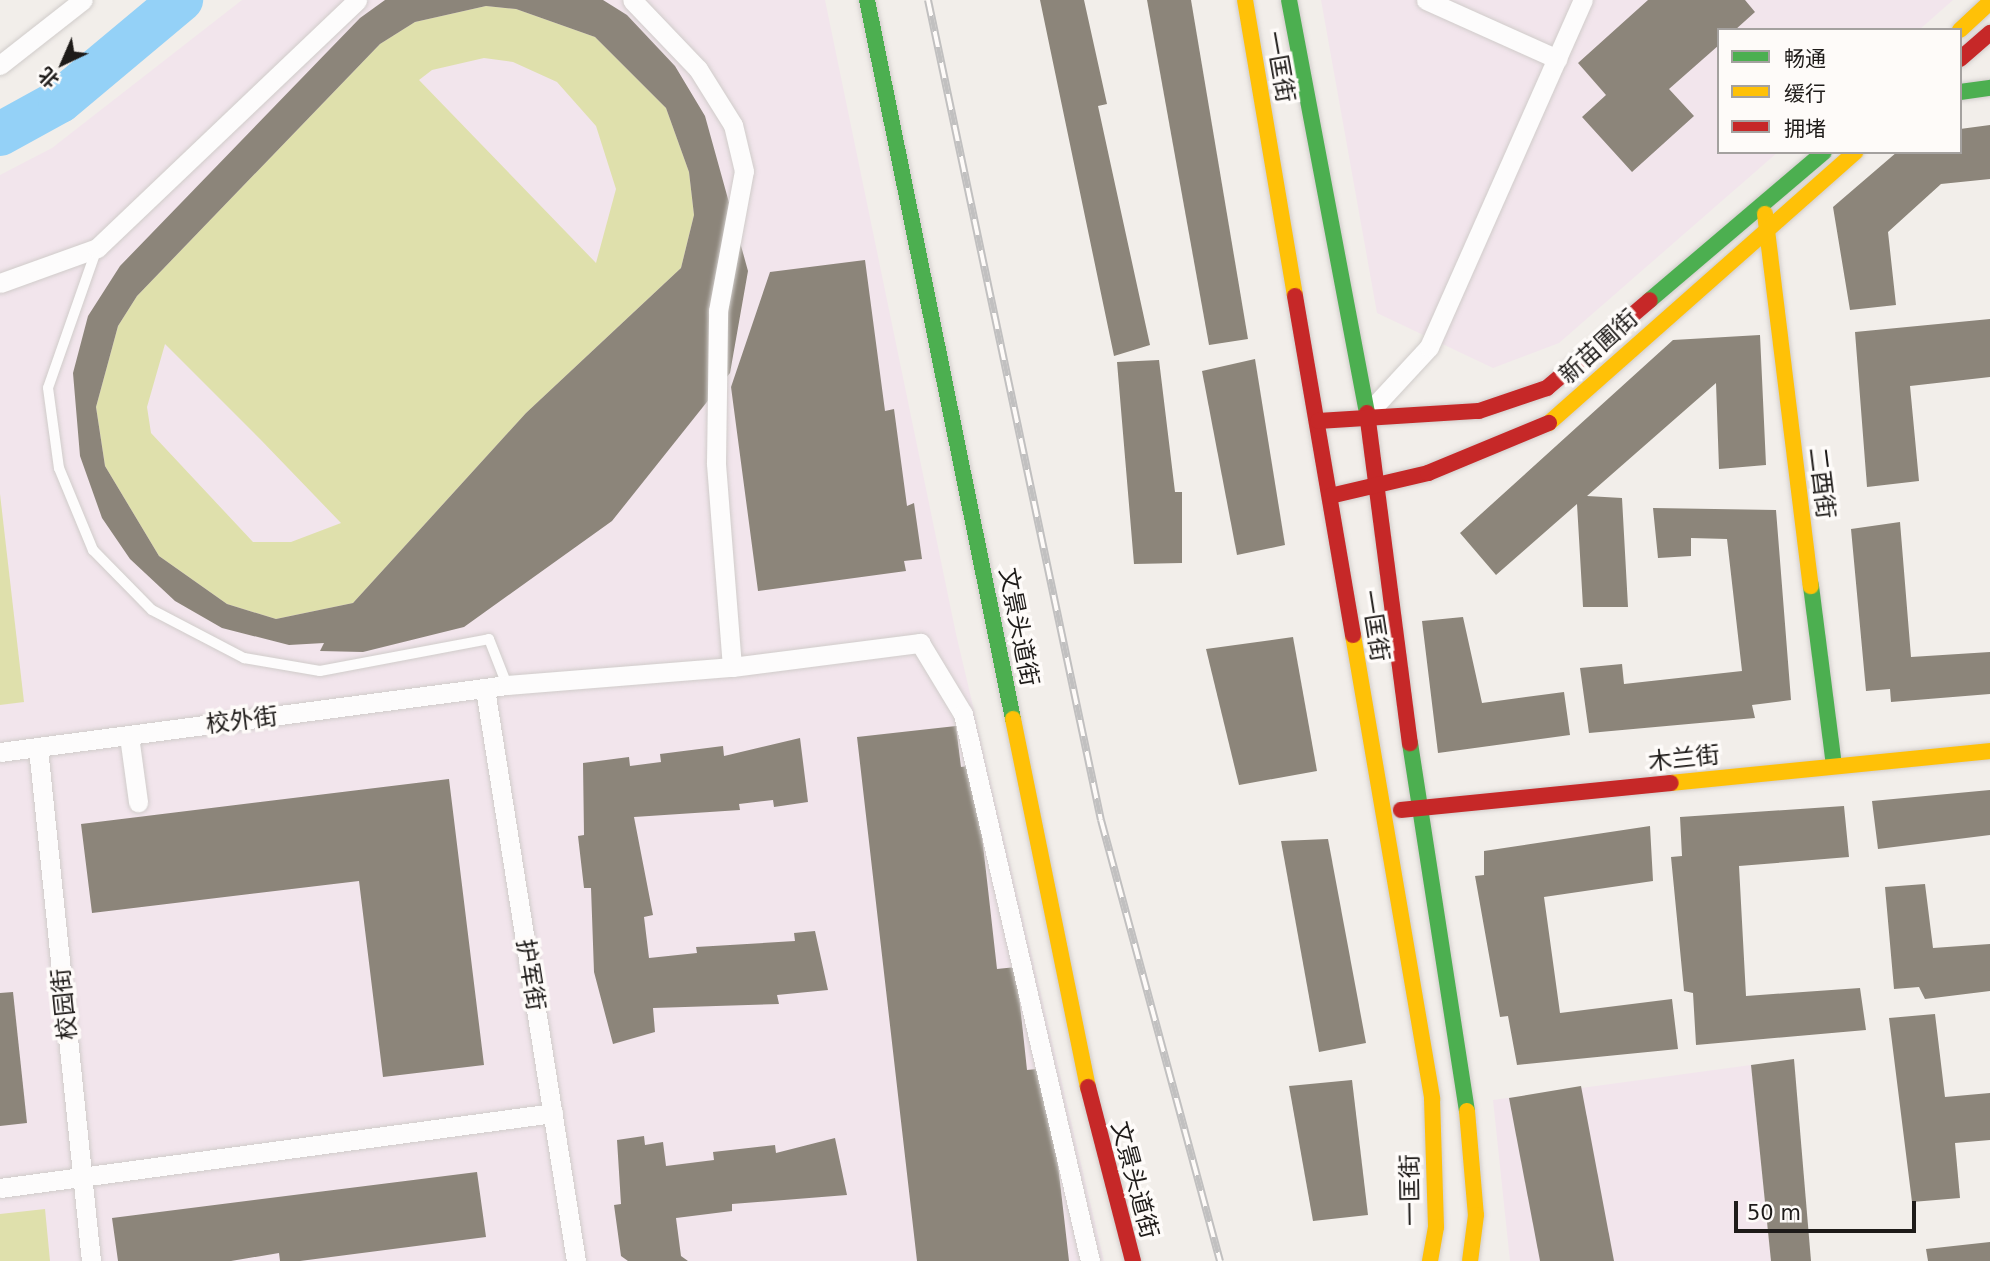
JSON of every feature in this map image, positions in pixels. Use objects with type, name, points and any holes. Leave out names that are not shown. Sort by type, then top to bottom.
[{"type":"main road","name":"文景头道街","points":[[867,0],[1091,1109],[1133,1261]]},
{"type":"main road","name":"一匡街","points":[[1245,0],[1432,1100],[1436,1227],[1430,1261]]},
{"type":"main road","name":"一匡街","points":[[1289,0],[1367,414],[1418,808],[1465,1094],[1476,1215],[1470,1261]]},
{"type":"main road","points":[[1962,28],[1990,2]]},
{"type":"main road","points":[[1962,58],[1990,33]]},
{"type":"main road","points":[[1962,92],[1990,89]]},
{"type":"main road","name":"新苗圃街","points":[[1318,421],[1367,414],[1479,411],[1548,388],[1822,154]]},
{"type":"main road","name":"新苗圃街","points":[[1330,496],[1376,485],[1540,431],[1852,154]]},
{"type":"main road","name":"二酉街","points":[[1763,205],[1834,766]]},
{"type":"main road","name":"木兰街","points":[[1382,811],[1990,751]]},
{"type":"street","points":[[0,65],[83,0]]},
{"type":"street","points":[[0,283],[97,248],[357,0]]},
{"type":"street","points":[[632,0],[698,69],[733,125],[744,171],[718,311],[716,463],[732,667]]},
{"type":"street","points":[[1426,0],[1557,59]]},
{"type":"street","points":[[1367,414],[1429,347],[1583,0]]},
{"type":"street","name":"校外街","points":[[0,752],[507,685],[732,667],[920,643],[963,714],[1090,1261]]},
{"type":"street","name":"护军街","points":[[485,689],[576,1261]]},
{"type":"street","points":[[129,736],[138,802]]},
{"type":"street","name":"校园街","points":[[38,748],[91,1261]]},
{"type":"street","points":[[0,1188],[83,1180],[552,1113]]},
{"type":"lane","points":[[97,248],[48,388],[59,468],[93,550],[152,610],[244,658],[320,671],[489,639],[507,685]]},
{"type":"shaded area","points":[[242,0],[825,0],[956,634],[1104,1261],[0,1261],[0,175],[52,148]]},
{"type":"shaded area","points":[[1321,0],[1953,0],[1921,28],[1717,28],[1717,154],[1776,154],[1559,343],[1493,368],[1377,313]]},
{"type":"shaded area","points":[[1751,1065],[1771,1261],[1510,1261],[1493,1100]]},
{"type":"green space","points":[[486,6],[516,9],[595,37],[666,108],[689,172],[694,215],[681,268],[526,413],[353,603],[276,619],[227,604],[159,556],[105,466],[96,407],[118,326],[137,296],[380,44],[415,22]],"holes":[[[484,58],[513,62],[557,82],[596,126],[616,189],[596,263],[419,80],[432,70]],[[165,344],[260,439],[341,523],[291,542],[253,542],[151,433],[147,407]]]},
{"type":"green space","points":[[0,494],[24,702],[0,705]]},
{"type":"green space","points":[[45,1209],[50,1261],[0,1261],[0,1214]]},
{"type":"building","points":[[385,0],[603,0],[627,15],[675,66],[705,116],[748,271],[730,373],[612,521],[464,627],[363,652],[320,651],[324,643],[289,645],[222,628],[175,601],[130,559],[102,518],[80,456],[73,373],[88,316],[120,266],[360,18]],"holes":[[[486,6],[516,9],[595,37],[666,108],[689,172],[694,215],[681,268],[526,413],[353,603],[276,619],[227,604],[159,556],[105,466],[96,407],[118,326],[137,296],[380,44],[415,22]]]},
{"type":"building","points":[[1040,0],[1084,0],[1107,104],[1098,106],[1150,345],[1114,356]]},
{"type":"building","points":[[1147,0],[1191,0],[1248,339],[1209,345]]},
{"type":"building","points":[[1648,0],[1745,0],[1755,12],[1737,28],[1717,28],[1717,47],[1669,89],[1694,116],[1632,172],[1582,117],[1606,95],[1578,63]]},
{"type":"building","points":[[1990,125],[1990,179],[1941,184],[1888,232],[1896,305],[1850,310],[1833,207],[1895,154],[1962,154],[1962,129]]},
{"type":"building","points":[[865,260],[885,411],[894,409],[907,506],[914,503],[922,559],[904,561],[906,571],[758,591],[731,387],[770,272]]},
{"type":"building","points":[[1990,319],[1990,377],[1910,386],[1919,481],[1867,487],[1855,332]]},
{"type":"building","points":[[1760,335],[1766,465],[1719,469],[1716,383],[1587,496],[1622,498],[1628,607],[1583,607],[1577,504],[1496,575],[1460,533],[1673,340]]},
{"type":"building","points":[[1255,359],[1285,545],[1237,555],[1202,371]]},
{"type":"building","points":[[1159,360],[1175,492],[1182,492],[1182,563],[1134,564],[1117,362]]},
{"type":"building","points":[[1653,508],[1776,510],[1791,700],[1752,705],[1755,718],[1589,733],[1580,668],[1622,664],[1624,684],[1742,671],[1727,539],[1691,538],[1691,556],[1658,558]]},
{"type":"building","points":[[1900,522],[1911,657],[1990,652],[1990,694],[1891,702],[1890,689],[1866,691],[1851,529]]},
{"type":"building","points":[[1463,617],[1482,703],[1564,692],[1570,735],[1438,753],[1422,621]]},
{"type":"building","points":[[1293,637],[1317,771],[1239,785],[1206,649]]},
{"type":"building","points":[[956,726],[961,767],[974,765],[997,969],[1016,967],[1027,1070],[1047,1068],[1069,1261],[917,1261],[857,737]]},
{"type":"building","points":[[800,738],[808,802],[774,807],[773,800],[739,804],[740,810],[634,817],[653,915],[644,917],[649,958],[697,953],[696,947],[795,941],[794,933],[815,931],[828,990],[777,995],[779,1004],[653,1008],[655,1032],[613,1044],[594,972],[591,888],[584,888],[578,836],[584,835],[583,763],[629,757],[630,766],[661,762],[660,754],[723,746],[724,756]]},
{"type":"building","points":[[449,779],[484,1065],[383,1077],[359,881],[92,913],[81,824]]},
{"type":"building","points":[[1990,790],[1990,835],[1878,849],[1872,801]]},
{"type":"building","points":[[1844,806],[1849,857],[1739,866],[1746,996],[1860,988],[1866,1030],[1696,1045],[1693,993],[1684,991],[1671,857],[1682,856],[1680,817]]},
{"type":"building","points":[[1650,826],[1653,881],[1544,897],[1560,1013],[1672,999],[1678,1049],[1517,1065],[1508,1016],[1500,1017],[1475,876],[1484,875],[1484,851]]},
{"type":"building","points":[[1328,839],[1366,1043],[1319,1052],[1281,841]]},
{"type":"building","points":[[1925,884],[1933,948],[1990,944],[1990,991],[1925,999],[1919,987],[1894,989],[1885,887]]},
{"type":"building","points":[[13,992],[27,1123],[0,1126],[0,993]]},
{"type":"building","points":[[1935,1014],[1945,1097],[1990,1093],[1990,1140],[1955,1143],[1960,1198],[1912,1202],[1889,1018]]},
{"type":"building","points":[[1794,1059],[1811,1261],[1771,1261],[1751,1065]]},
{"type":"building","points":[[1352,1080],[1368,1215],[1313,1221],[1289,1086]]},
{"type":"building","points":[[1581,1086],[1614,1261],[1540,1261],[1509,1098]]},
{"type":"building","points":[[644,1136],[645,1145],[663,1142],[666,1166],[714,1160],[713,1152],[775,1145],[776,1153],[835,1138],[847,1195],[732,1204],[732,1211],[676,1218],[681,1256],[688,1261],[628,1261],[621,1256],[614,1205],[621,1204],[617,1140]]},
{"type":"building","points":[[477,1172],[486,1237],[300,1261],[280,1261],[279,1253],[231,1261],[118,1261],[112,1218]]},
{"type":"building","points":[[1990,1242],[1990,1261],[1928,1261],[1926,1249]]},
{"type":"waterway","points":[[0,134],[60,101],[181,0]]},
{"type":"railway","points":[[928,0],[1101,820],[1220,1261]]},
{"type":"traffic: fast","points":[[867,0],[1013,719]]},
{"type":"traffic: fast","points":[[1289,0],[1367,413]]},
{"type":"traffic: fast","points":[[1962,92],[1990,88]]},
{"type":"traffic: fast","points":[[1650,300],[1822,154]]},
{"type":"traffic: fast","points":[[1811,586],[1834,766]]},
{"type":"traffic: fast","points":[[1410,743],[1467,1111]]},
{"type":"traffic: slow","points":[[1245,0],[1295,296]]},
{"type":"traffic: slow","points":[[1962,28],[1990,2]]},
{"type":"traffic: slow","points":[[1549,423],[1853,154]]},
{"type":"traffic: slow","points":[[1765,214],[1811,586]]},
{"type":"traffic: slow","points":[[1353,635],[1432,1099],[1436,1227],[1430,1261]]},
{"type":"traffic: slow","points":[[1013,719],[1088,1087]]},
{"type":"traffic: slow","points":[[1671,783],[1990,751]]},
{"type":"traffic: slow","points":[[1467,1111],[1476,1215],[1470,1261]]},
{"type":"traffic: jam","points":[[1962,57],[1990,33]]},
{"type":"traffic: jam","points":[[1295,296],[1353,635]]},
{"type":"traffic: jam","points":[[1318,421],[1479,411],[1547,388],[1650,300]]},
{"type":"traffic: jam","points":[[1367,413],[1410,743]]},
{"type":"traffic: jam","points":[[1330,496],[1428,473],[1549,423]]},
{"type":"traffic: jam","points":[[1401,810],[1671,783]]},
{"type":"traffic: jam","points":[[1088,1087],[1133,1261]]}]
